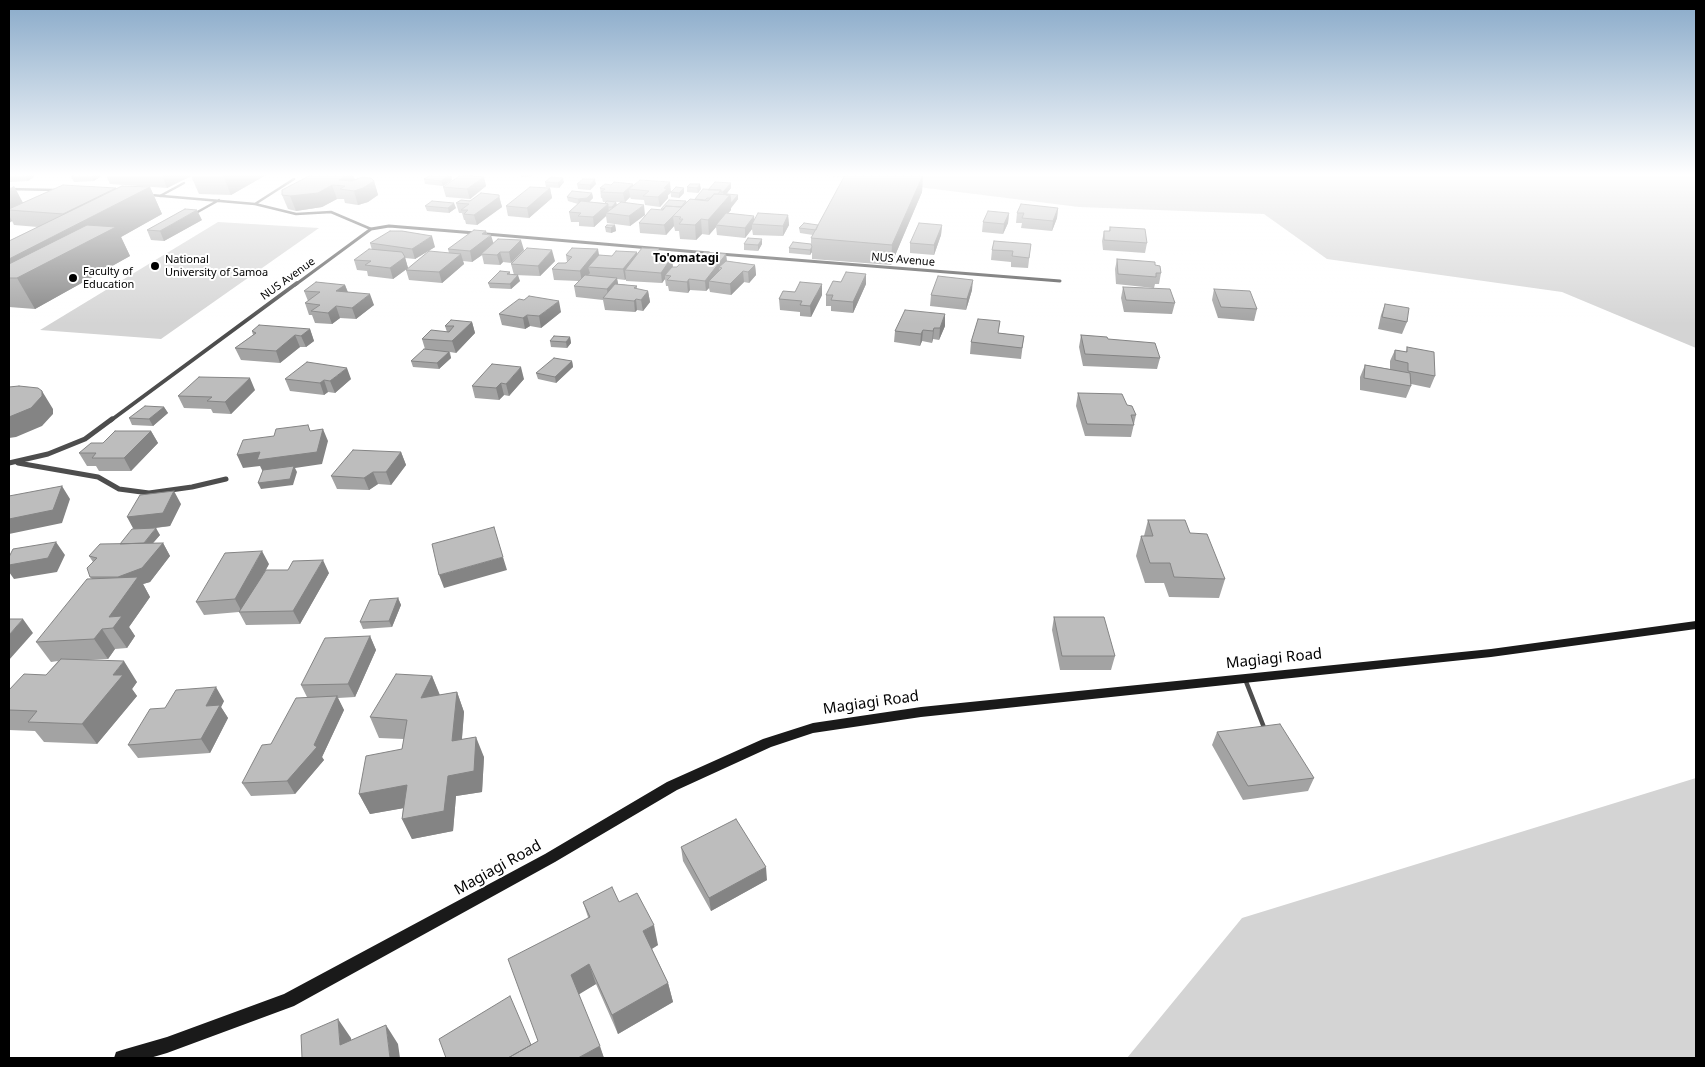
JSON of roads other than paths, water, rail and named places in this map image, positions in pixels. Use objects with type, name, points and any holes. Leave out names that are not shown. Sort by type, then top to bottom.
[{"type":"street","name":"NUS Avenue","points":[[12,462],[48,454],[85,438],[371,229],[389,226],[1060,281]]},
{"type":"street","points":[[12,462],[98,477],[119,488],[149,493],[192,487],[226,479]]},
{"type":"street","name":"Magiagi Road","points":[[122,1058],[166,1045],[288,1000],[550,858],[672,786],[766,744],[812,728],[921,712],[1492,653],[1696,625]]},
{"type":"lane","points":[[361,225],[371,229]]},
{"type":"lane","points":[[1245,679],[1268,739]]},
{"type":"place","name":"National University of Samoa","points":[[155,266]]},
{"type":"place","name":"Faculty of Education","points":[[73,278]]},
{"type":"district","name":"To'omatagi","points":[[686,259]]}]
